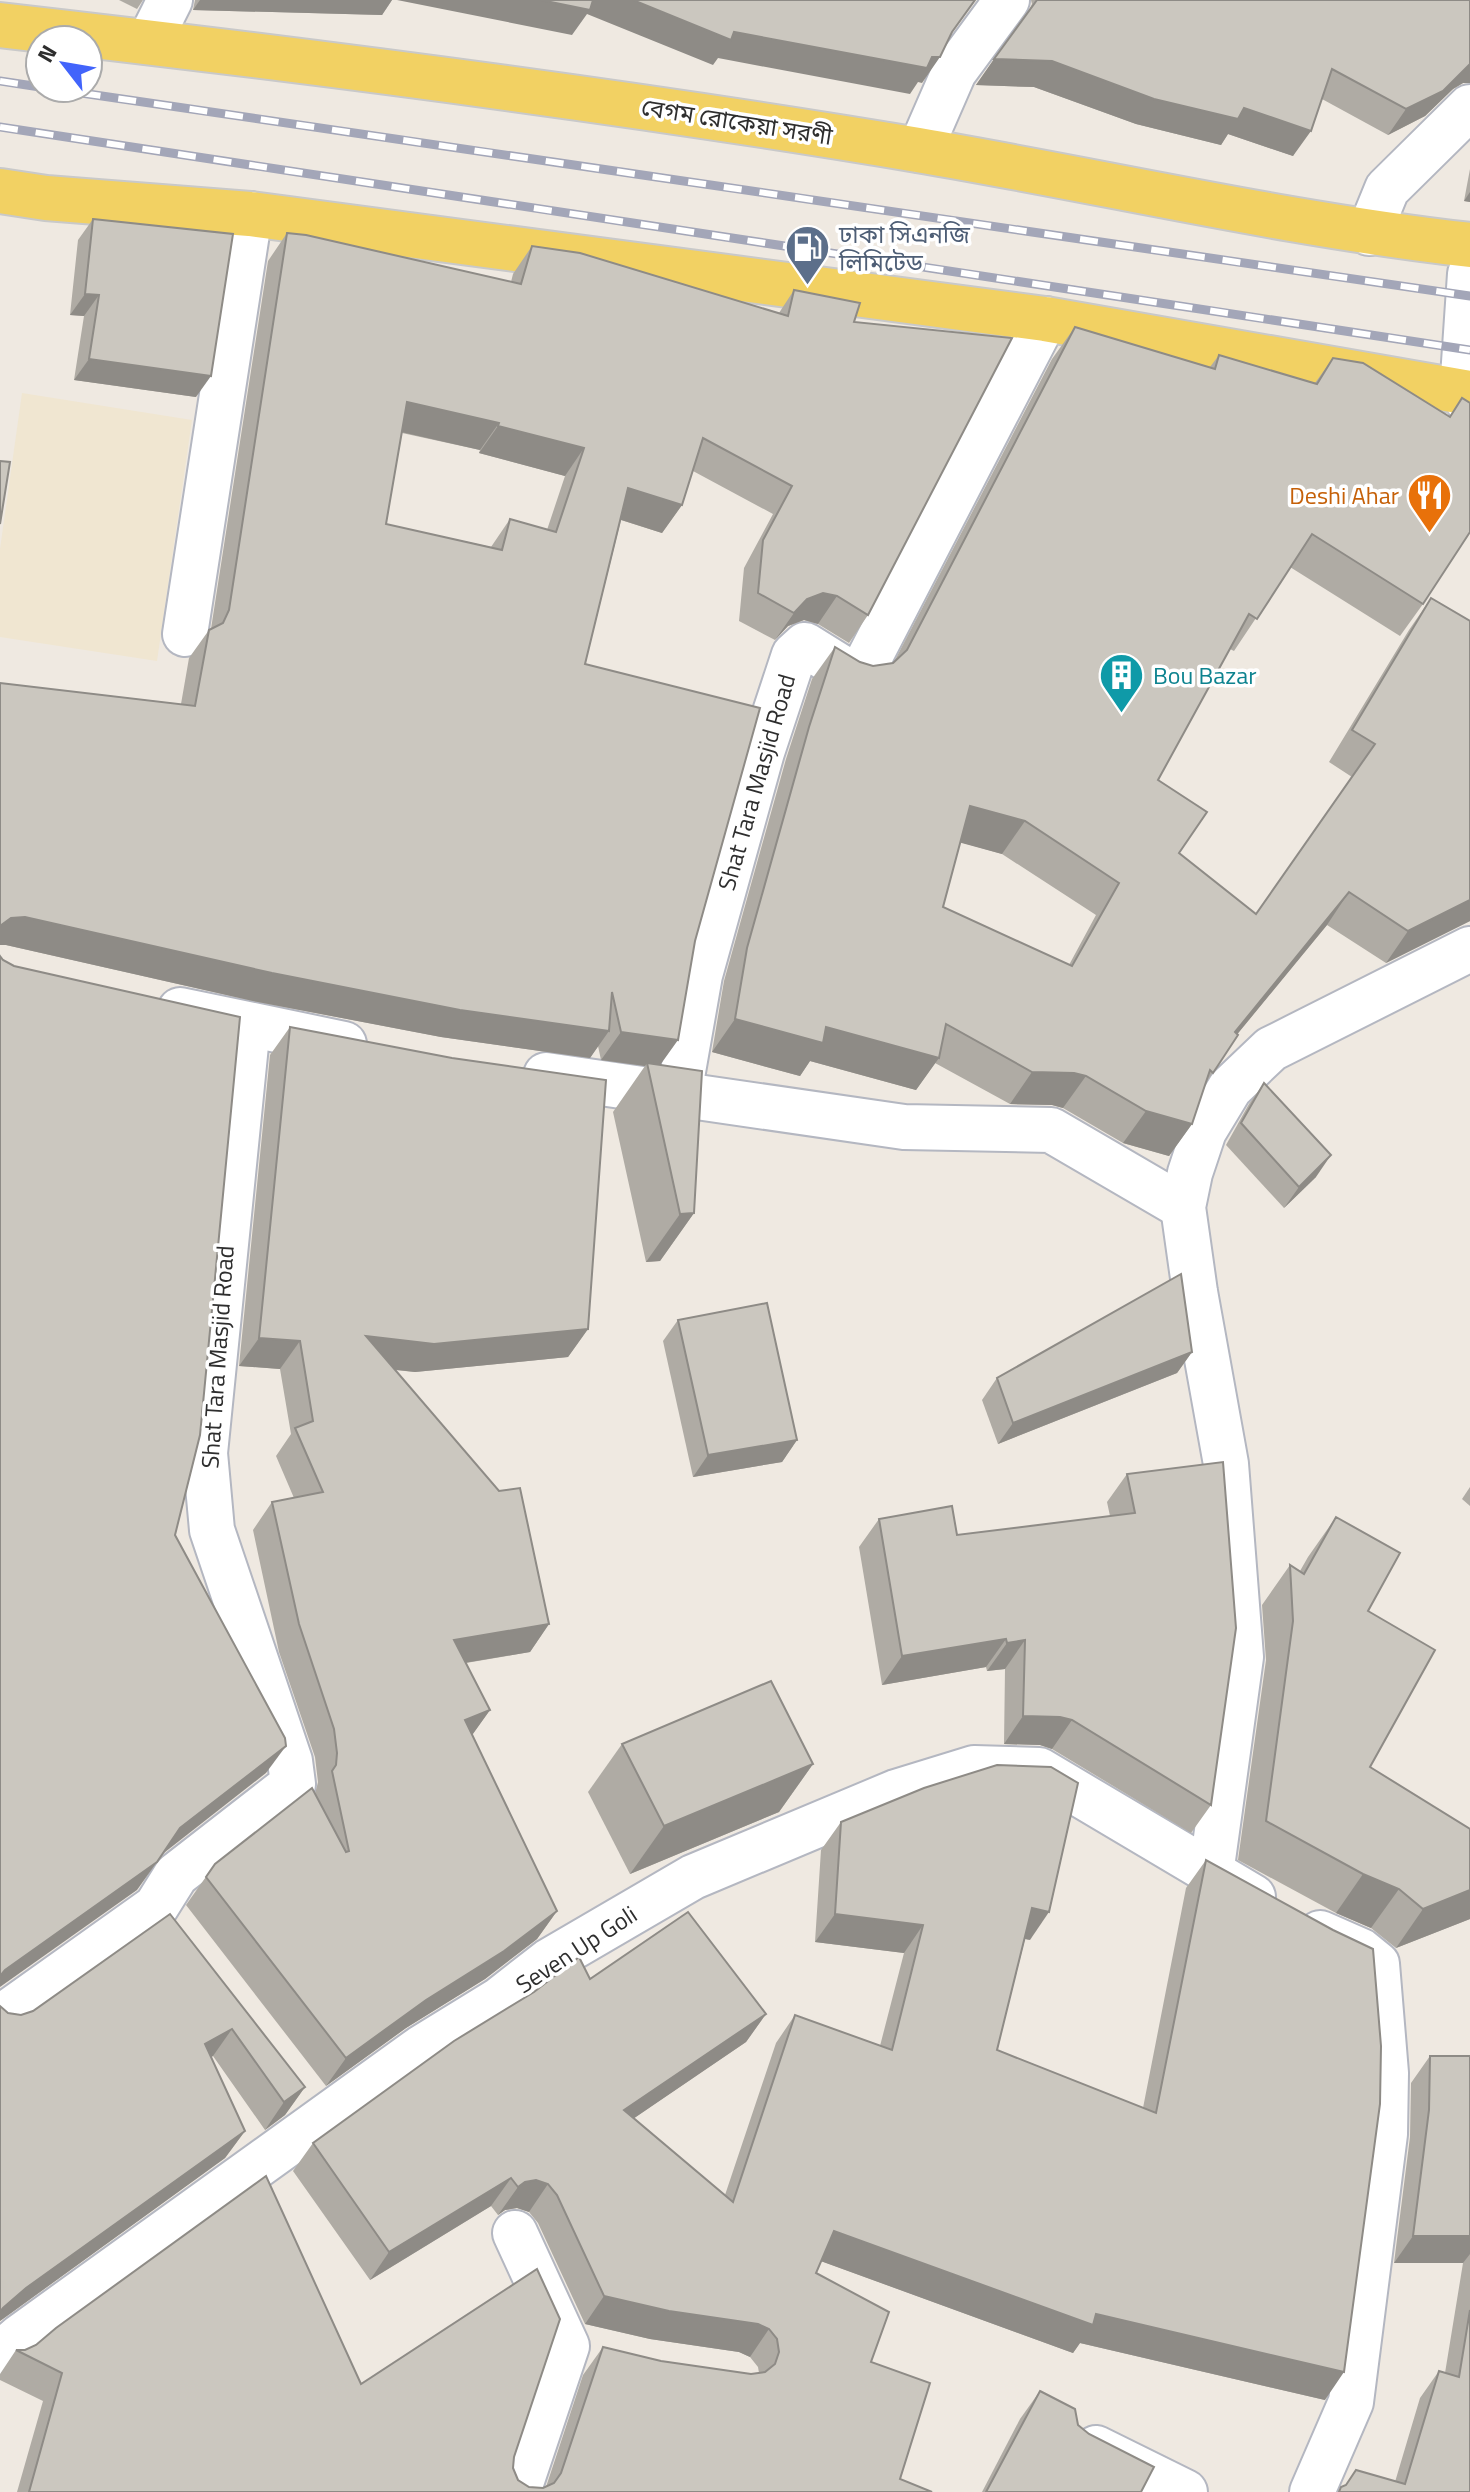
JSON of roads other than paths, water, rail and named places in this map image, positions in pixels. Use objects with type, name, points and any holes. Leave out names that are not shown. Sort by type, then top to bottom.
[{"type":"main road","name":"বেগম রোকেয়া সরণী","points":[[0,25],[621,102],[920,150],[1369,233],[1470,245]]},
{"type":"main road","points":[[0,191],[46,198],[250,214],[1045,319],[1467,396]]},
{"type":"street","points":[[149,42],[170,0]]},
{"type":"street","points":[[920,150],[954,72],[1007,0]]},
{"type":"street","points":[[1369,233],[1387,189],[1470,107]]},
{"type":"street","points":[[185,634],[250,214]]},
{"type":"street","points":[[1467,396],[1470,274]]},
{"type":"street","name":"Shat Tara Masjid Road","points":[[679,1094],[700,975],[762,752],[794,655],[805,645],[850,673],[859,673],[865,666],[1045,319]]},
{"type":"street","points":[[1211,1874],[1241,1657],[1226,1464],[1183,1207],[1190,1173],[1204,1131],[1230,1088],[1271,1049],[1470,949]]},
{"type":"street","points":[[139,1001],[379,1051]]},
{"type":"street","name":"Shat Tara Masjid Road","points":[[0,2018],[166,1919],[176,1875],[293,1784],[290,1761],[212,1530],[205,1453],[248,1025]]},
{"type":"street","points":[[508,1070],[904,1127],[1051,1130],[1183,1207]]},
{"type":"street","name":"Seven Up Goli","points":[[0,2354],[311,2107],[421,2048],[499,2000],[549,1961],[693,1877],[896,1792],[974,1768],[1039,1770],[1211,1874],[1325,1936],[1361,1951],[1377,1964],[1386,2073],[1385,2134],[1351,2402],[1312,2492]]},
{"type":"street","points":[[515,2233],[586,2351],[518,2492]]},
{"type":"street","points":[[1080,2440],[1185,2492]]},
{"type":"railway","points":[[0,81],[24,85]]},
{"type":"railway","points":[[104,96],[1470,296]]},
{"type":"railway","points":[[0,127],[1470,350]]},
{"type":"place","name":"ঢাকা সিএনজি লিমিটেড","points":[[808,287]]},
{"type":"place","name":"Deshi Ahar","points":[[1430,534]]},
{"type":"place","name":"Bou Bazar","points":[[1122,714]]}]
